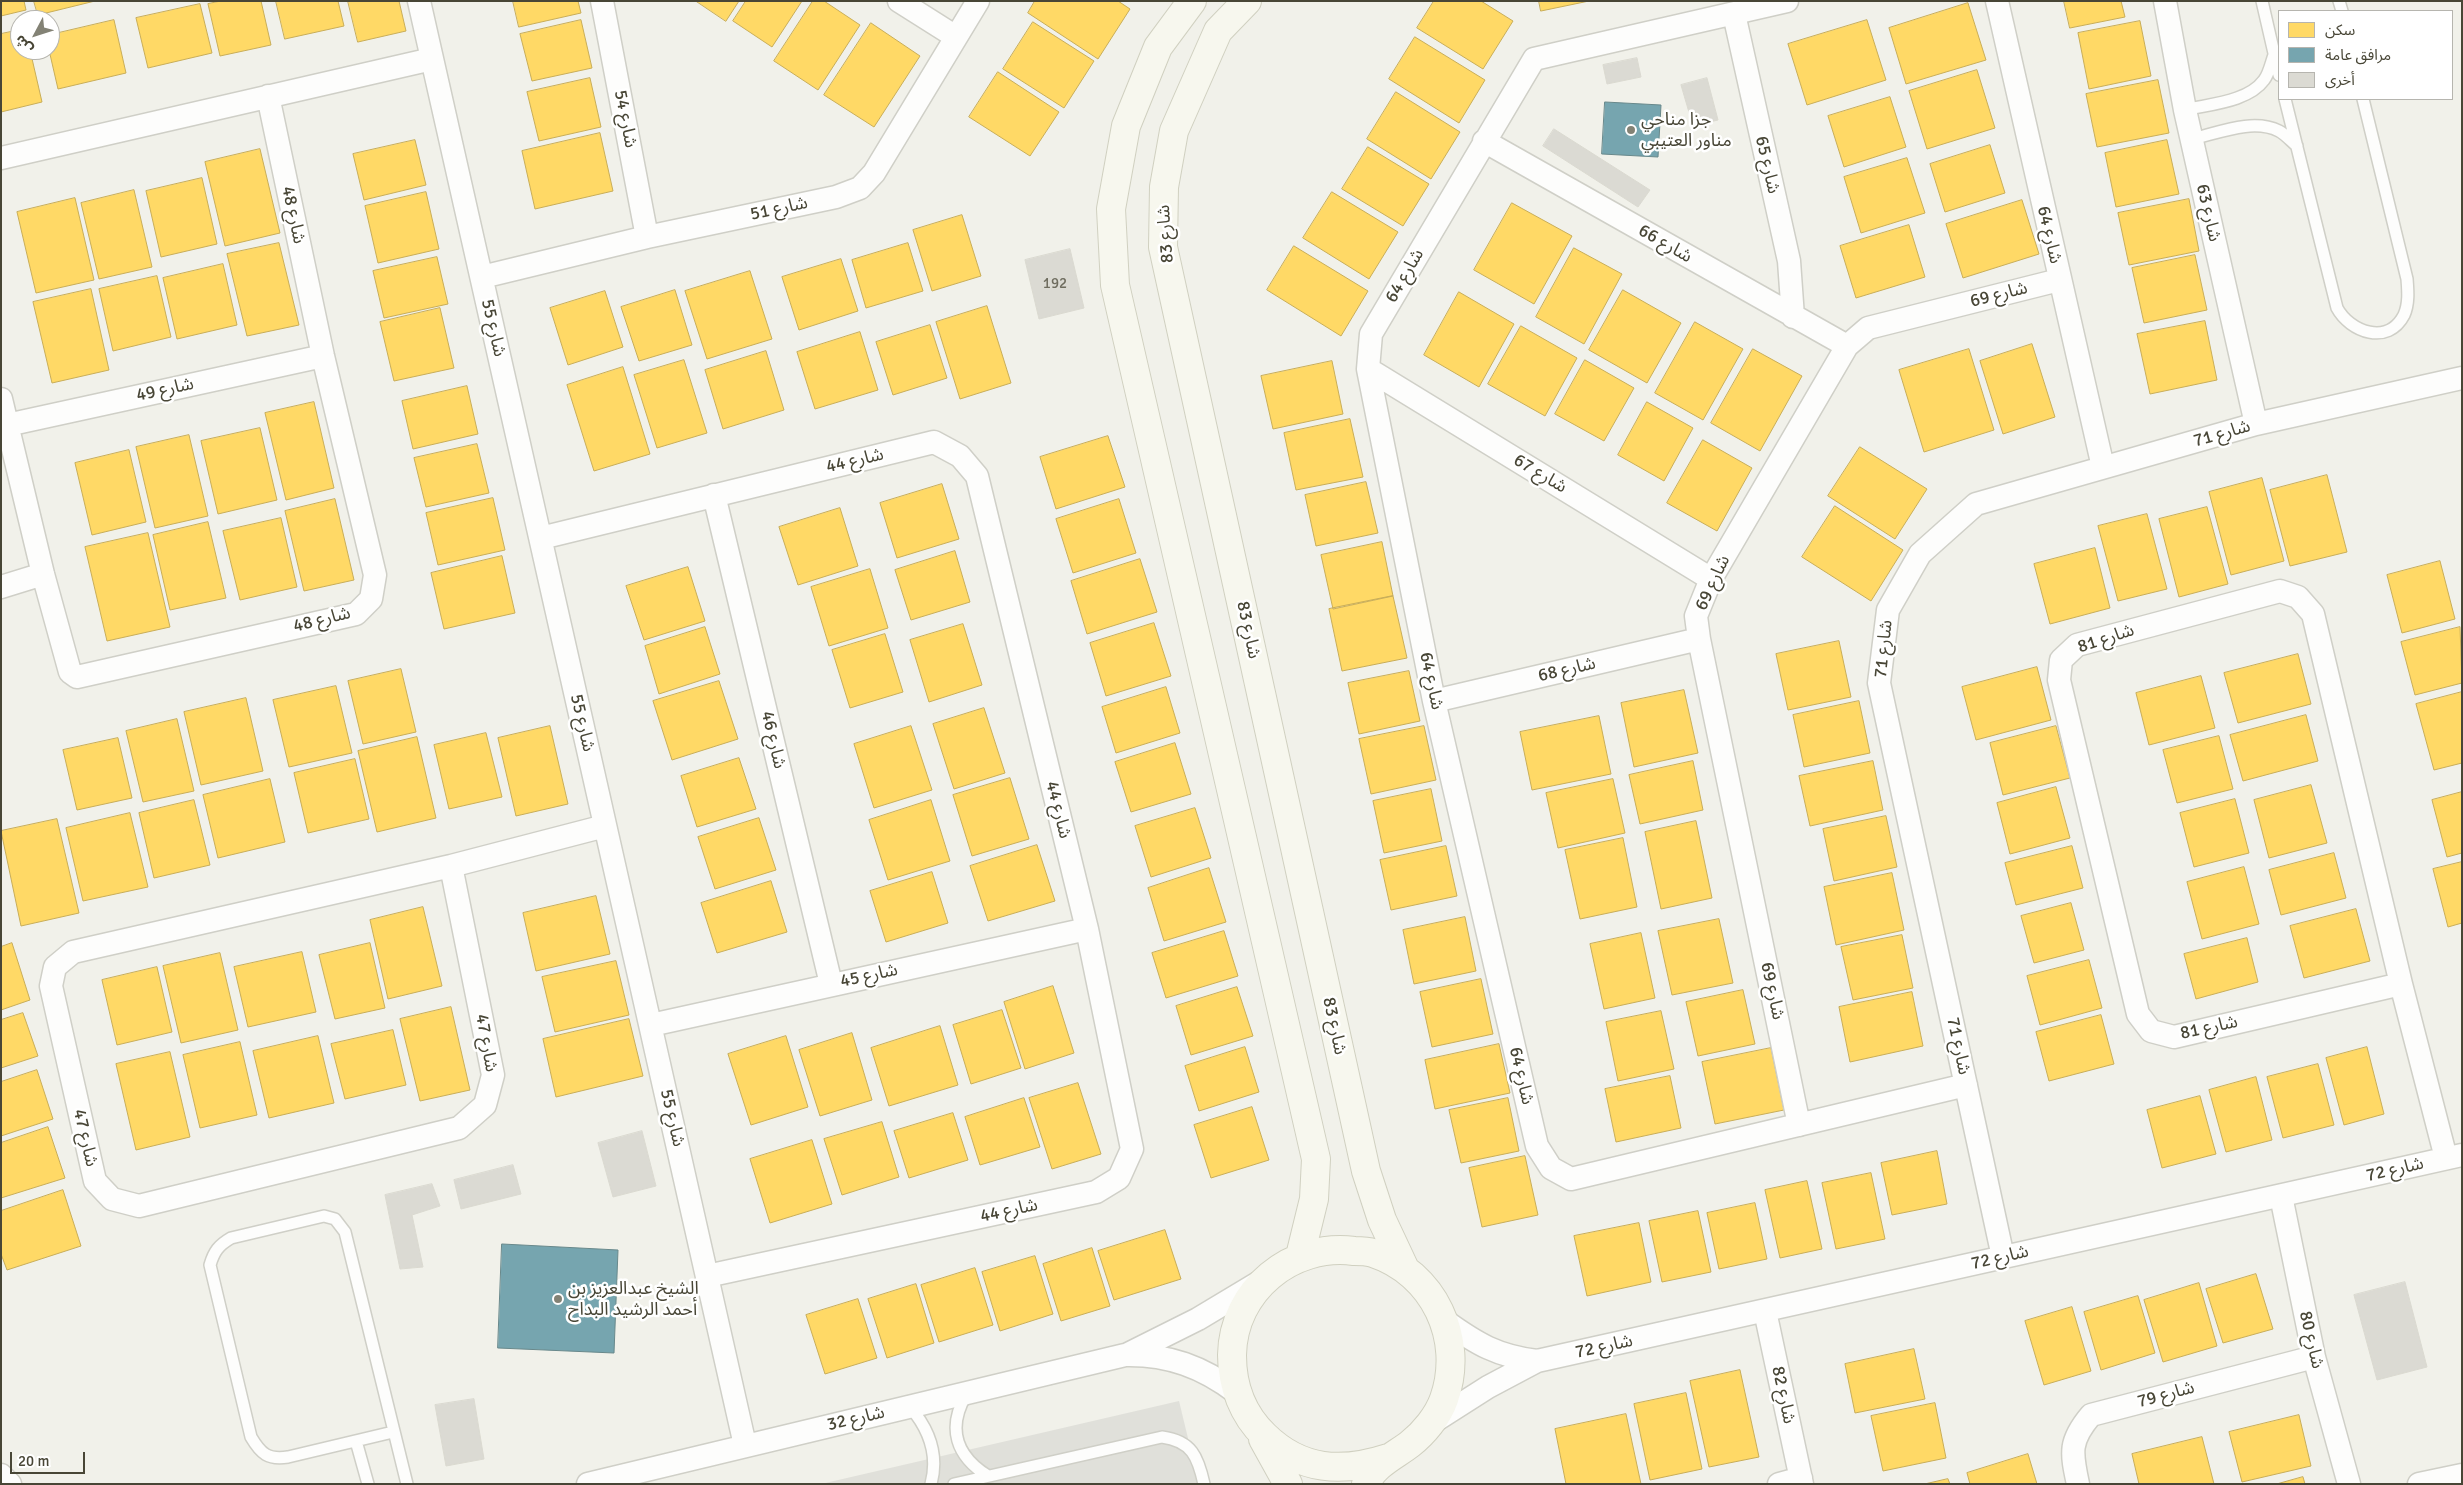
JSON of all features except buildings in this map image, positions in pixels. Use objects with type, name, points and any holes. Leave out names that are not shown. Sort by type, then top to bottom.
[{"type":"street","name":"شارع 55","points":[[419,1],[745,1445]]},
{"type":"street","name":"شارع 54","points":[[602,1],[647,238]]},
{"type":"street","points":[[899,1],[956,37]]},
{"type":"street","name":"شارع 51","points":[[482,278],[647,238],[836,197],[860,188],[874,173],[978,1]]},
{"type":"street","points":[[1192,1],[1158,47],[1126,126],[1111,209],[1115,285],[1316,1159],[1314,1199],[1300,1256]]},
{"type":"street","name":"شارع 83","points":[[1247,1],[1218,31],[1174,131],[1164,187],[1164,247],[1366,1171],[1382,1220],[1405,1269]]},
{"type":"street","name":"شارع 64","points":[[1787,1],[1534,59],[1371,334],[1368,370],[1434,701],[1537,1146],[1551,1168],[1571,1179],[1966,1085]]},
{"type":"street","name":"شارع 64","points":[[1997,1],[2103,468]]},
{"type":"street","name":"شارع 63","points":[[2165,1],[2185,110],[2256,424]]},
{"type":"street","name":"شارع 65","points":[[1734,14],[1789,261],[1793,317]]},
{"type":"street","points":[[1,158],[432,59]]},
{"type":"street","name":"شارع 48","points":[[1,399],[43,574],[70,672],[77,677],[356,614],[371,599],[375,574],[323,356],[268,96]]},
{"type":"street","name":"شارع 66","points":[[1484,141],[1847,346]]},
{"type":"street","name":"شارع 69","points":[[1799,1125],[1699,640],[1696,616],[1711,579],[1847,346],[1868,328],[2059,280]]},
{"type":"street","name":"شارع 49","points":[[7,425],[323,356]]},
{"type":"street","name":"شارع 67","points":[[1368,370],[1711,579]]},
{"type":"street","name":"شارع 71","points":[[2003,1257],[1879,683],[1888,610],[1920,554],[1976,504],[2256,424],[2462,378]]},
{"type":"street","name":"شارع 44","points":[[540,538],[934,442],[960,456],[977,476],[1087,929],[1132,1149],[1119,1178],[1096,1192],[707,1276]]},
{"type":"street","name":"شارع 46","points":[[714,495],[832,984]]},
{"type":"street","points":[[1,587],[43,574]]},
{"type":"street","name":"شارع 81","points":[[2401,984],[2174,1037],[2151,1031],[2138,1014],[2060,680],[2061,660],[2077,645],[2280,591],[2298,597],[2313,614],[2401,984],[2454,1157]]},
{"type":"street","name":"شارع 68","points":[[1434,701],[1699,640]]},
{"type":"street","name":"شارع 47","points":[[451,866],[494,1076],[485,1105],[459,1128],[139,1206],[112,1199],[95,1181],[51,986],[55,967],[73,952],[451,866],[606,826]]},
{"type":"street","name":"شارع 45","points":[[651,1025],[1087,929]]},
{"type":"street","name":"شارع 72","points":[[1430,1424],[1488,1387],[1537,1361],[2454,1157]]},
{"type":"street","name":"شارع 80","points":[[2281,1196],[2314,1357],[2349,1484]]},
{"type":"street","points":[[1256,1427],[1274,1444],[1294,1457],[1317,1466],[1365,1466],[1388,1458],[1411,1444],[1430,1424],[1443,1400],[1450,1375],[1451,1348],[1445,1321],[1435,1301],[1422,1284],[1405,1269],[1372,1253],[1336,1248],[1300,1256],[1265,1278],[1250,1298],[1238,1320],[1232,1344],[1232,1368],[1237,1393],[1256,1427],[1288,1484]]},
{"type":"street","name":"شارع 32","points":[[588,1484],[745,1445],[966,1395],[1125,1355],[1198,1319],[1265,1278]]},
{"type":"street","name":"شارع 82","points":[[1765,1311],[1802,1481],[1779,1484]]},
{"type":"street","name":"شارع 72","points":[[1445,1321],[1488,1349],[1510,1358],[1537,1361]]},
{"type":"street","name":"شارع 32","points":[[1125,1355],[1177,1360],[1209,1373],[1237,1393]]},
{"type":"street","name":"شارع 79","points":[[2078,1484],[2072,1456],[2077,1432],[2091,1415],[2314,1357]]},
{"type":"street","points":[[1366,1484],[1388,1458]]},
{"type":"street","points":[[1,1475],[10,1484]]},
{"type":"street","points":[[2419,1484],[2462,1475]]},
{"type":"lane","points":[[2262,1],[2278,71]]},
{"type":"lane","points":[[2185,110],[2232,99],[2252,91],[2264,80],[2274,55]]},
{"type":"lane","points":[[2285,100],[2337,308],[2343,319],[2362,331],[2382,332],[2394,326],[2404,315],[2408,297],[2407,279],[2363,100]]},
{"type":"lane","points":[[2192,139],[2246,127],[2263,126],[2280,132],[2297,146]]},
{"type":"lane","points":[[393,1432],[275,1459],[262,1453],[251,1437],[210,1265],[213,1253],[222,1243],[231,1238],[324,1216],[335,1219],[345,1232],[407,1484]]},
{"type":"lane","points":[[966,1395],[956,1420],[960,1447],[966,1459],[988,1476]]},
{"type":"lane","points":[[910,1407],[926,1428],[931,1441],[934,1466],[931,1484]]},
{"type":"lane","points":[[954,1484],[1162,1437],[1179,1442],[1194,1453],[1204,1484]]},
{"type":"lane","points":[[356,1441],[368,1484]]},
{"type":"shaded area","points":[[1179,1401],[1199,1484],[821,1484]]},
{"type":"place","name":"جزا مناحي مناور العتيبي","points":[[1631,130]]},
{"type":"place","name":"الشيخ عبدالعزيز بن أحمد الرشيد البداح","points":[[558,1299]]}]
